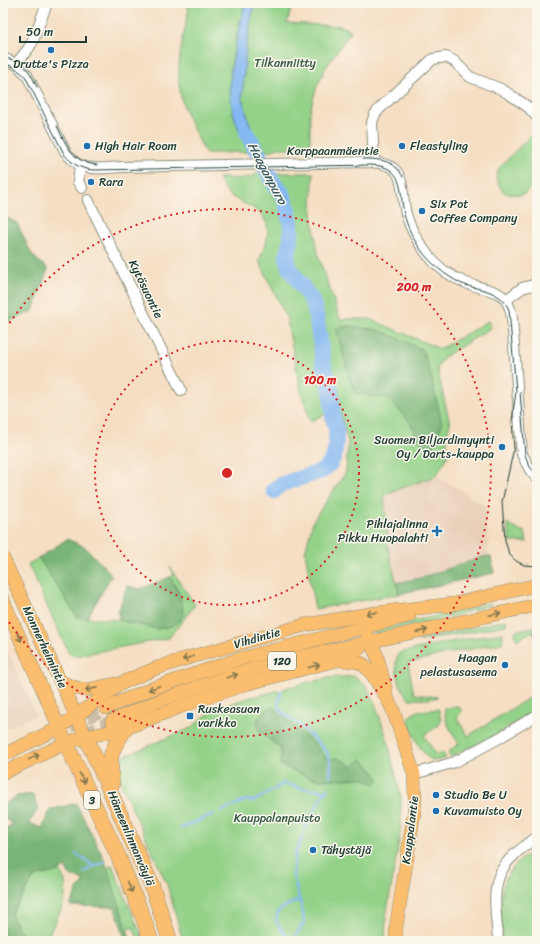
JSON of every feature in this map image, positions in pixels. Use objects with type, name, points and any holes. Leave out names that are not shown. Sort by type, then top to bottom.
[{"type":"highway","points":[[114,798],[110,761],[111,754],[116,742],[126,728]]},
{"type":"highway","name":"Hämeenlinnanväylä","points":[[86,737],[152,886],[170,941]]},
{"type":"highway","name":"Hämeenlinnanväylä","points":[[66,743],[118,856],[143,917],[150,941]]},
{"type":"main road","name":"Mannerheimintie","points":[[3,558],[62,682],[86,737]]},
{"type":"main road","name":"Vihdintie","points":[[106,708],[151,689],[239,659],[453,604],[537,585]]},
{"type":"main road","name":"Mannerheimintie","points":[[3,600],[66,743]]},
{"type":"main road","name":"Vihdintie","points":[[3,755],[59,728],[122,683],[154,669],[191,656],[305,625],[375,613],[453,604]]},
{"type":"main road","name":"120","points":[[112,722],[156,702],[242,672],[306,656],[371,643],[537,605]]},
{"type":"main road","name":"Kauppalantie","points":[[345,618],[360,628],[371,643],[381,666],[388,700]]},
{"type":"main road","points":[[3,772],[66,743],[126,728],[185,705],[246,684],[337,660],[371,643]]},
{"type":"main road","name":"Kauppalantie","points":[[337,660],[354,661],[363,664],[372,674],[393,710],[414,774],[414,813],[396,928],[396,941]]},
{"type":"main road","points":[[62,682],[83,691],[122,683]]},
{"type":"street","points":[[7,61],[28,49],[33,41],[47,3]]},
{"type":"street","points":[[374,162],[372,123],[374,116],[379,109],[433,59],[446,57],[454,61],[470,77],[506,92],[528,107],[537,117]]},
{"type":"street","points":[[7,61],[22,69],[68,155],[80,166],[78,182],[82,188]]},
{"type":"street","name":"Korppaanmäentie","points":[[80,166],[97,168],[374,162],[385,164],[396,171],[400,176],[403,187],[406,213],[412,229],[419,243],[433,261],[446,272],[457,278],[468,283],[493,290],[502,295],[506,300]]},
{"type":"street","name":"Kytösuontie","points":[[88,200],[181,390]]},
{"type":"street","points":[[537,284],[522,288],[506,300],[510,307],[512,318],[522,454],[530,470],[537,478]]},
{"type":"street","points":[[414,774],[455,762],[537,715]]},
{"type":"street","points":[[498,941],[495,901],[499,878],[508,861],[537,837]]},
{"type":"shaded area","name":"Pihlajalinna Pikku Huopalahti","points":[[436,476],[485,505],[489,555],[420,578],[396,583],[388,548],[384,494]]},
{"type":"shaded area","points":[[3,641],[36,715],[3,730]]},
{"type":"green space","points":[[182,3],[245,3],[232,62],[230,92],[237,126],[252,152],[206,154],[190,123],[183,104],[179,80],[180,56],[189,8]]},
{"type":"green space","name":"Tilkanniitty","points":[[255,3],[293,3],[287,23],[341,26],[351,31],[326,67],[316,89],[310,111],[310,148],[279,148],[270,151],[262,151],[249,122],[242,98],[246,48]]},
{"type":"green space","points":[[537,129],[537,181],[525,193],[520,195],[505,193],[496,178],[499,168]]},
{"type":"green space","points":[[258,173],[313,173],[312,213],[318,255],[340,319],[370,319],[440,349],[488,321],[491,328],[444,357],[437,368],[450,424],[447,433],[447,457],[436,476],[384,494],[388,547],[399,594],[315,609],[305,552],[313,521],[346,472],[348,442],[339,408],[310,421],[301,391],[286,317],[259,261],[267,240],[268,233],[265,220],[253,208],[229,194],[218,178],[243,178],[253,176]]},
{"type":"green space","points":[[3,216],[17,223],[32,255],[48,269],[33,311],[3,324]]},
{"type":"green space","points":[[351,326],[378,330],[422,349],[430,371],[442,424],[434,445],[427,452],[408,420],[387,398],[357,394],[351,383],[336,328]]},
{"type":"green space","points":[[507,523],[518,530],[525,532],[527,542],[510,542]]},
{"type":"green space","points":[[67,539],[85,547],[112,575],[87,618],[77,617],[39,558]]},
{"type":"green space","points":[[486,556],[491,557],[494,573],[399,594],[396,583],[420,578]]},
{"type":"green space","points":[[39,558],[77,617],[119,620],[157,629],[179,593],[170,577],[174,575],[170,567],[195,605],[169,638],[75,656],[69,654],[28,564]]},
{"type":"green space","points":[[170,577],[179,593],[183,610],[183,615],[179,621],[172,626],[157,629],[119,620],[118,612],[127,586],[140,589]]},
{"type":"green space","points":[[491,603],[491,605],[439,620],[377,634],[375,633],[376,630]]},
{"type":"green space","points":[[506,620],[507,625],[422,641],[418,640]]},
{"type":"green space","points":[[537,626],[537,639],[532,631],[517,640],[515,637],[515,631]]},
{"type":"green space","points":[[503,633],[502,643],[408,663],[414,694],[438,697],[428,699],[409,699],[406,695],[396,670],[397,657],[399,653],[442,643]]},
{"type":"green space","name":"Kauppalanpuisto","points":[[354,676],[368,688],[374,701],[387,738],[401,797],[401,824],[386,917],[385,941],[183,941],[167,884],[118,778],[116,768],[123,766],[122,757],[191,728],[216,709],[244,699],[281,691],[285,688],[327,678]]},
{"type":"green space","points":[[537,693],[537,710],[494,736],[450,757],[448,752],[459,744],[447,722],[445,708],[458,706],[462,711],[457,718],[468,736]]},
{"type":"green space","points":[[273,707],[315,744],[327,759],[338,758],[352,766],[362,759],[380,779],[375,784],[362,778],[321,780],[308,777],[280,765],[280,748],[259,731],[257,720],[266,710]]},
{"type":"green space","points":[[439,710],[441,721],[438,726],[424,735],[436,755],[442,752],[446,758],[436,761],[430,759],[420,746],[410,727],[408,717],[418,711]]},
{"type":"green space","points":[[33,794],[38,809],[29,823],[42,828],[50,810],[76,803],[105,861],[131,941],[126,941],[115,907],[70,906],[78,888],[83,884],[82,879],[70,876],[65,867],[59,871],[34,877],[11,915],[25,941],[3,941],[3,831],[13,825],[3,817],[3,805],[17,796]]},
{"type":"green space","points":[[537,847],[537,941],[502,941],[501,897],[505,881],[515,865]]},
{"type":"green space","points":[[112,865],[144,941],[139,941],[133,927],[127,930],[107,868]]},
{"type":"green space","points":[[60,870],[65,880],[66,889],[63,905],[56,920],[45,941],[25,941],[11,915],[34,877]]},
{"type":"water","points":[[245,3],[255,3],[246,48],[242,98],[249,122],[262,151],[252,152],[237,126],[230,92],[232,62]]},
{"type":"waterway","name":"Haaganpuro","points":[[247,133],[273,182],[283,194],[286,203],[291,224],[291,240],[287,256],[289,267],[312,301],[316,315],[324,366],[331,390],[333,418],[336,429],[334,456],[329,465],[322,471],[282,484],[274,489],[274,491]]},
{"type":"waterway","name":"Haaganpuro","points":[[281,691],[278,705],[280,710],[302,727],[327,752],[331,764],[330,777]]},
{"type":"waterway","points":[[222,811],[246,800],[253,801],[260,798],[284,783],[300,788],[325,791]]},
{"type":"waterway","name":"Haaganpuro","points":[[292,941],[304,923],[303,913],[293,875],[295,855],[308,821],[328,788]]},
{"type":"waterway","points":[[181,828],[214,814]]},
{"type":"waterway","points":[[76,854],[94,866]]},
{"type":"waterway","points":[[84,872],[104,862]]},
{"type":"waterway","name":"Haaganpuro","points":[[292,941],[280,928],[276,919],[279,911],[299,900]]},
{"type":"tunnel","points":[[70,726],[106,708]]},
{"type":"tunnel","points":[[85,734],[112,721]]},
{"type":"tram line","points":[[3,58],[16,61],[24,66],[28,70],[37,87]]},
{"type":"tram line","points":[[3,63],[14,67],[25,76],[64,154],[73,163],[83,168],[92,170],[371,165],[382,166],[390,170],[398,181],[407,223],[415,241],[429,260],[454,280],[467,286],[494,294],[505,303],[509,310],[516,391],[512,421],[514,448],[502,502],[505,540],[509,554],[516,561],[524,565],[537,566]]},
{"type":"tram line","points":[[57,126],[67,146],[76,157],[89,164],[97,165]]},
{"type":"tram line","points":[[363,159],[381,160],[391,164],[400,171],[403,177]]},
{"type":"tram line","points":[[520,392],[525,455],[530,467],[537,475]]},
{"type":"place","name":"Drutte's Pizza","points":[[51,50]]},
{"type":"place","name":"High Hair Room","points":[[87,146]]},
{"type":"place","name":"Fleastyling","points":[[402,146]]},
{"type":"place","name":"Rara","points":[[91,182]]},
{"type":"place","name":"Six Pot Coffee Company","points":[[422,211]]},
{"type":"place","name":"Suomen Biljardimyynti Oy / Darts-kauppa","points":[[502,447]]},
{"type":"place","name":"Pihlajalinna Pikku Huopalahti","points":[[437,531]]},
{"type":"place","name":"Haagan pelastusasema","points":[[505,665]]},
{"type":"place","name":"Ruskeasuon varikko","points":[[190,716]]},
{"type":"place","name":"Studio Be U","points":[[436,795]]},
{"type":"place","name":"Kuvamuisto Oy","points":[[436,811]]},
{"type":"place","name":"Tähystäjä","points":[[313,850]]}]
